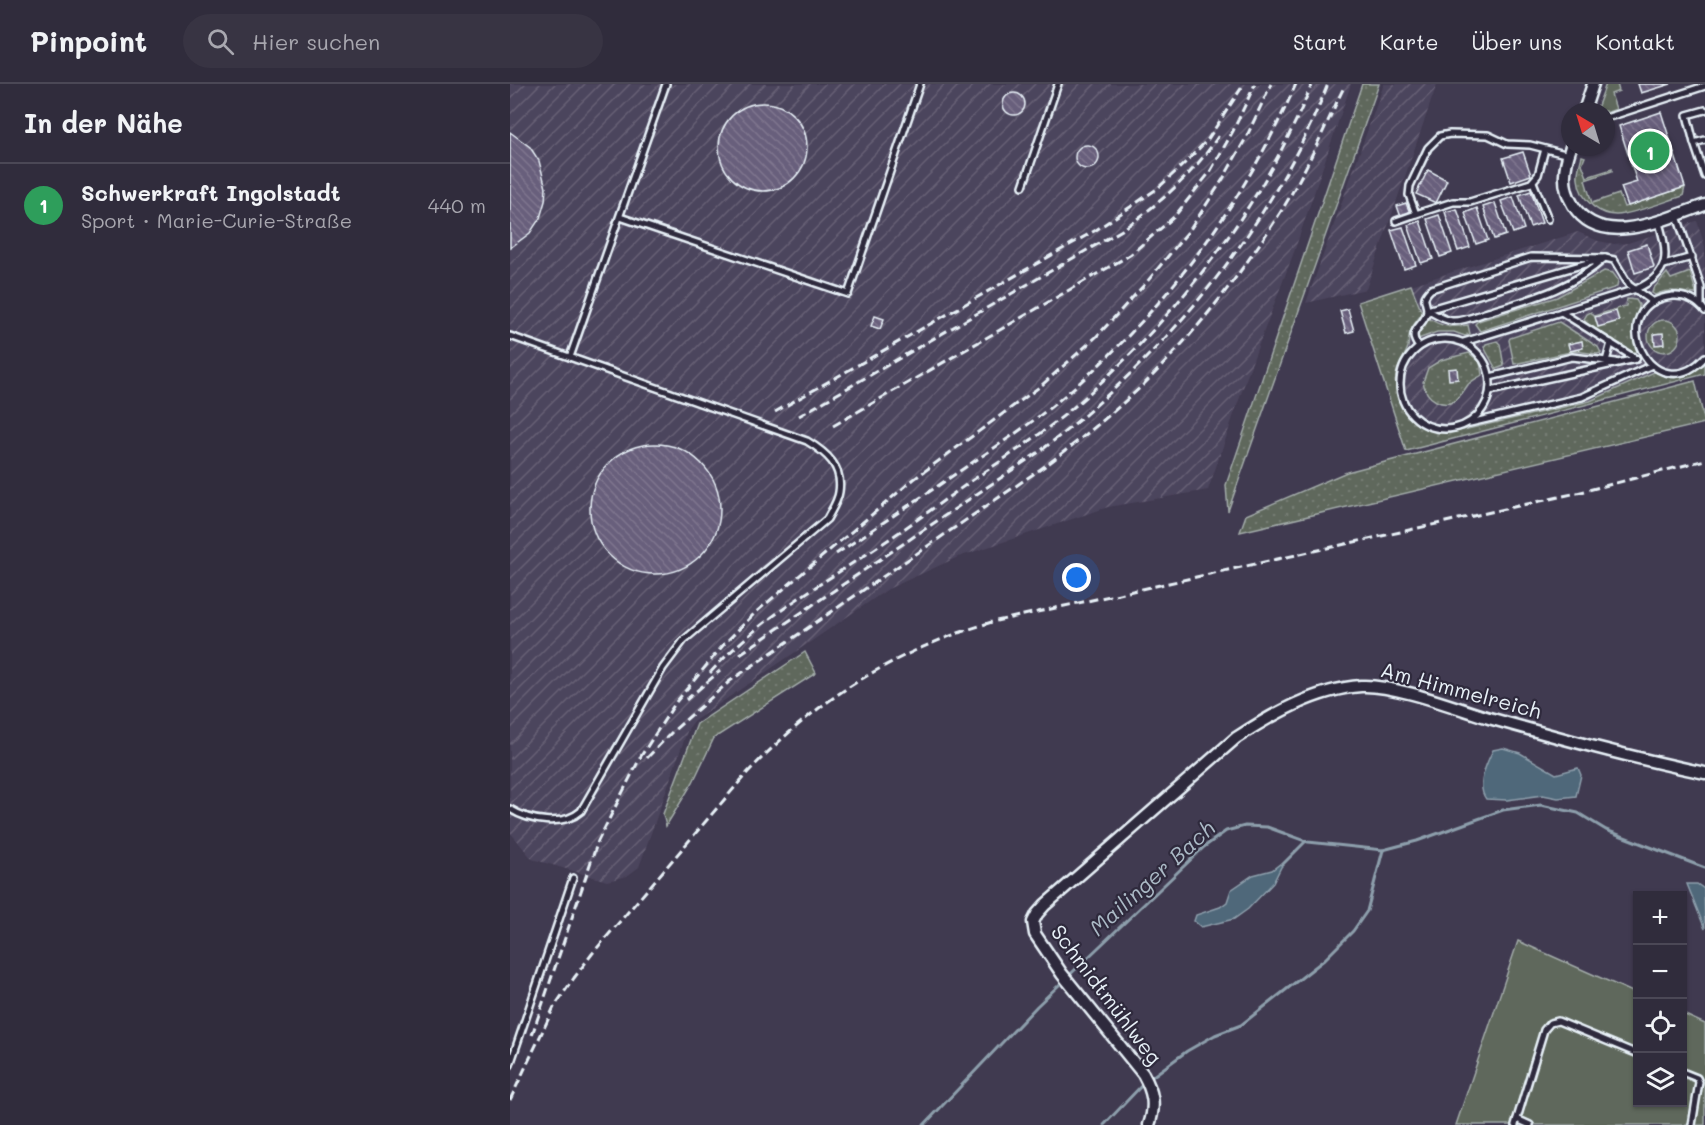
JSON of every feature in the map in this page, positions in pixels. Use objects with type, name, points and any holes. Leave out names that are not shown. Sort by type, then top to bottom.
[{"type":"street","points":[[1587,102],[1593,84]]},
{"type":"street","points":[[1569,156],[1564,173],[1568,198],[1585,218],[1602,227],[1614,229],[1640,226],[1705,205]]},
{"type":"street","name":"Am Himmelreich","points":[[1033,922],[1036,914],[1045,905],[1236,738],[1286,709],[1328,693],[1361,686],[1389,689],[1534,731],[1705,773]]},
{"type":"street","name":"Schmidtmühlweg","points":[[1033,922],[1035,934],[1062,974],[1143,1074],[1150,1088],[1154,1108],[1149,1125]]},
{"type":"lane","points":[[570,357],[666,84]]},
{"type":"lane","points":[[620,217],[848,294],[920,84]]},
{"type":"lane","points":[[1023,186],[1058,84]]},
{"type":"lane","points":[[1615,115],[1705,86]]},
{"type":"lane","points":[[1705,110],[1687,115],[1705,176]]},
{"type":"lane","points":[[1416,214],[1409,195],[1410,186],[1428,148],[1440,136],[1488,135],[1507,144],[1523,144],[1561,150]]},
{"type":"lane","points":[[1694,143],[1705,140]]},
{"type":"lane","points":[[1396,222],[1453,202],[1470,202],[1533,182],[1538,176],[1545,149]]},
{"type":"lane","points":[[1533,182],[1548,219]]},
{"type":"lane","points":[[1677,214],[1701,287],[1703,308]]},
{"type":"lane","points":[[1464,342],[1649,284],[1659,275],[1664,265],[1662,232],[1658,220]]},
{"type":"lane","points":[[1419,347],[1414,340],[1414,332],[1425,316],[1427,310],[1424,302],[1425,295],[1431,289],[1531,257],[1614,260],[1624,280],[1653,302]]},
{"type":"lane","points":[[1664,265],[1692,257]]},
{"type":"lane","points":[[1427,310],[1605,258]]},
{"type":"lane","points":[[1427,310],[1453,321],[1470,317],[1560,289],[1589,272],[1605,258]]},
{"type":"lane","points":[[1703,308],[1690,298],[1677,295],[1664,297],[1653,302],[1641,316],[1636,333],[1643,356],[1652,365],[1662,370],[1686,371],[1698,365],[1705,357]]},
{"type":"lane","points":[[1561,312],[1636,359]]},
{"type":"lane","points":[[510,336],[807,441],[826,452],[838,473],[840,493],[827,519],[684,640],[663,668],[581,811],[571,818],[558,820],[529,817],[510,809]]},
{"type":"lane","points":[[1465,424],[1481,411],[1490,391],[1490,377],[1486,364],[1477,351],[1464,342],[1449,338],[1433,340],[1419,347],[1408,358],[1401,373],[1400,388],[1405,403],[1413,415],[1437,428],[1452,428],[1582,397],[1652,365]]},
{"type":"lane","points":[[1606,361],[1611,343]]},
{"type":"lane","points":[[1490,391],[1643,356]]},
{"type":"lane","points":[[1490,377],[1572,357],[1620,363]]},
{"type":"lane","points":[[510,1065],[573,878]]},
{"type":"lane","points":[[1530,1125],[1516,1122],[1544,1030],[1550,1023],[1558,1022],[1636,1053]]},
{"type":"lane","points":[[1687,1074],[1697,1078],[1699,1082],[1692,1125]]},
{"type":"shaded area","points":[[510,84],[1351,84],[1294,252],[1251,365],[1208,490],[1108,507],[958,557],[888,589],[694,721],[688,729],[639,867],[627,876],[607,881],[532,859],[510,832]]},
{"type":"shaded area","points":[[1384,84],[1437,84],[1366,289],[1306,303]]},
{"type":"shaded area","points":[[1697,221],[1705,247],[1705,373],[1406,451],[1358,302],[1578,232],[1598,241],[1614,244],[1628,243]]},
{"type":"green space","points":[[1362,84],[1379,84],[1228,511],[1226,485]]},
{"type":"green space","points":[[1606,84],[1617,84],[1619,91],[1611,94],[1614,102],[1599,102]]},
{"type":"green space","points":[[1582,156],[1585,157],[1582,164],[1587,177],[1612,169],[1612,171],[1585,180],[1592,203],[1619,194],[1624,207],[1685,187],[1683,196],[1624,214],[1608,214],[1600,211],[1588,201],[1580,187],[1578,173]]},
{"type":"green space","points":[[1604,271],[1613,273],[1618,280],[1617,287],[1480,331],[1475,324],[1478,321],[1557,297]]},
{"type":"green space","points":[[1690,272],[1695,294],[1675,291],[1655,295],[1652,293],[1667,273],[1671,279]]},
{"type":"green space","points":[[1411,285],[1422,313],[1409,335],[1408,347],[1396,376],[1396,388],[1403,408],[1410,416],[1439,431],[1450,433],[1590,401],[1654,372],[1685,376],[1705,364],[1705,374],[1406,451],[1358,302]]},
{"type":"green space","points":[[1627,299],[1636,300],[1639,305],[1633,332],[1637,351],[1634,353],[1586,323],[1584,319],[1591,312],[1594,316],[1626,306]]},
{"type":"green space","points":[[1430,319],[1448,326],[1468,325],[1470,334],[1465,336],[1454,332],[1437,332],[1418,339],[1421,325]]},
{"type":"green space","points":[[1664,320],[1675,325],[1680,336],[1675,347],[1664,352],[1653,347],[1648,336],[1653,325]]},
{"type":"green space","points":[[1559,322],[1598,347],[1601,353],[1575,351],[1514,364],[1510,338]]},
{"type":"green space","points":[[1497,341],[1500,344],[1504,366],[1496,369],[1484,347],[1486,344]]},
{"type":"green space","points":[[1469,353],[1480,362],[1482,375],[1470,383],[1451,403],[1442,403],[1431,398],[1423,382],[1428,368],[1441,360]]},
{"type":"green space","points":[[1695,381],[1705,423],[1240,532],[1246,515],[1347,472]]},
{"type":"green space","points":[[805,652],[816,673],[714,738],[693,782],[666,826],[663,814],[697,724]]},
{"type":"green space","points":[[1518,941],[1633,992],[1633,1107],[1687,1107],[1687,1016],[1705,1024],[1705,1125],[1456,1125]]},
{"type":"water","points":[[1503,748],[1520,753],[1556,774],[1578,768],[1581,775],[1576,796],[1558,798],[1543,795],[1507,800],[1486,799],[1482,788],[1485,768],[1493,750]]},
{"type":"water","points":[[1282,865],[1273,883],[1248,909],[1234,919],[1201,927],[1194,921],[1196,915],[1220,907],[1227,902],[1231,890],[1253,875],[1272,870]]},
{"type":"water","points":[[1687,884],[1697,884],[1704,889],[1705,929]]},
{"type":"building","points":[[1638,84],[1671,84],[1641,93]]},
{"type":"building","points":[[1014,93],[1022,96],[1025,104],[1022,112],[1014,115],[1006,112],[1003,104],[1006,96]]},
{"type":"building","points":[[763,103],[780,106],[794,116],[804,130],[807,147],[804,164],[794,178],[780,188],[763,191],[746,188],[732,178],[722,164],[719,147],[722,130],[732,116],[746,106]]},
{"type":"building","points":[[1661,112],[1685,187],[1628,206],[1621,187],[1637,182],[1619,126]]},
{"type":"building","points":[[510,132],[530,147],[539,161],[546,188],[540,218],[530,233],[510,248]]},
{"type":"building","points":[[1087,145],[1095,149],[1099,157],[1095,165],[1087,169],[1079,165],[1075,157],[1079,149]]},
{"type":"building","points":[[1523,152],[1531,175],[1511,182],[1503,158]]},
{"type":"building","points":[[1428,170],[1447,180],[1436,203],[1416,194]]},
{"type":"building","points":[[1531,191],[1542,223],[1530,227],[1519,195]]},
{"type":"building","points":[[1513,197],[1524,229],[1513,233],[1501,201]]},
{"type":"building","points":[[1406,203],[1410,213],[1401,217],[1397,206]]},
{"type":"building","points":[[1495,203],[1506,235],[1494,239],[1483,207]]},
{"type":"building","points":[[1477,208],[1488,240],[1476,244],[1465,213]]},
{"type":"building","points":[[1457,209],[1470,247],[1458,251],[1445,212]]},
{"type":"building","points":[[1439,215],[1452,253],[1440,257],[1427,219]]},
{"type":"building","points":[[1420,221],[1433,259],[1421,263],[1408,225]]},
{"type":"building","points":[[1403,227],[1416,265],[1404,269],[1391,230]]},
{"type":"building","points":[[1647,244],[1654,267],[1635,273],[1628,250]]},
{"type":"building","points":[[1348,309],[1354,331],[1346,333],[1340,311]]},
{"type":"building","points":[[1616,311],[1619,321],[1598,327],[1595,317]]},
{"type":"building","points":[[875,316],[884,319],[880,329],[871,326]]},
{"type":"building","points":[[1663,333],[1664,344],[1655,345],[1654,334]]},
{"type":"building","points":[[1582,341],[1583,348],[1570,351],[1568,344]]},
{"type":"building","points":[[1457,368],[1458,379],[1449,380],[1448,369]]},
{"type":"building","points":[[655,444],[680,449],[701,463],[715,484],[720,509],[715,534],[701,555],[680,569],[655,574],[630,569],[609,555],[595,534],[590,509],[595,484],[609,463],[630,449]]},
{"type":"waterway","name":"Mailinger Bach","points":[[924,1125],[1037,1006],[1204,847],[1226,831],[1245,826],[1267,827],[1308,842],[1383,850],[1417,841],[1503,810],[1541,805],[1578,813],[1606,830],[1705,868]]},
{"type":"waterway","points":[[1282,865],[1306,841]]},
{"type":"waterway","points":[[1149,1079],[1187,1051],[1215,1035],[1241,1025],[1324,960],[1353,931],[1367,911],[1383,850]]},
{"type":"waterway","points":[[1104,1125],[1144,1083]]},
{"type":"railway","points":[[775,412],[1096,230],[1157,189],[1208,139],[1244,84]]},
{"type":"railway","points":[[833,426],[1130,255],[1174,217],[1210,172],[1233,131],[1255,84]]},
{"type":"railway","points":[[532,1035],[598,841],[641,756],[676,702],[725,643],[755,613],[914,479],[1042,385],[1096,337],[1146,283],[1191,228],[1246,138],[1271,84]]},
{"type":"railway","points":[[836,554],[1038,417],[1095,369],[1131,333],[1164,296],[1224,216],[1250,173],[1296,84]]},
{"type":"railway","points":[[710,673],[753,632],[776,614],[1036,437],[1106,378],[1143,341],[1210,263],[1267,177],[1312,84]]},
{"type":"railway","points":[[740,654],[1039,452],[1129,375],[1209,288],[1244,240],[1276,190],[1304,138],[1328,84]]},
{"type":"railway","points":[[647,758],[673,731],[730,681],[1048,464],[1097,426],[1143,385],[1199,324],[1265,236],[1298,182],[1344,87]]},
{"type":"railway","points":[[799,416],[1122,230],[1175,187],[1199,162],[1219,135]]},
{"type":"railway","points":[[510,1100],[554,1007],[574,978],[748,772],[802,721],[860,680],[890,663],[923,647],[992,622],[1577,493],[1705,460]]},
{"type":"railway","points":[[686,700],[720,671]]},
{"type":"place","name":"Schwerkraft Ingolstadt","points":[[1650,151]]}]
